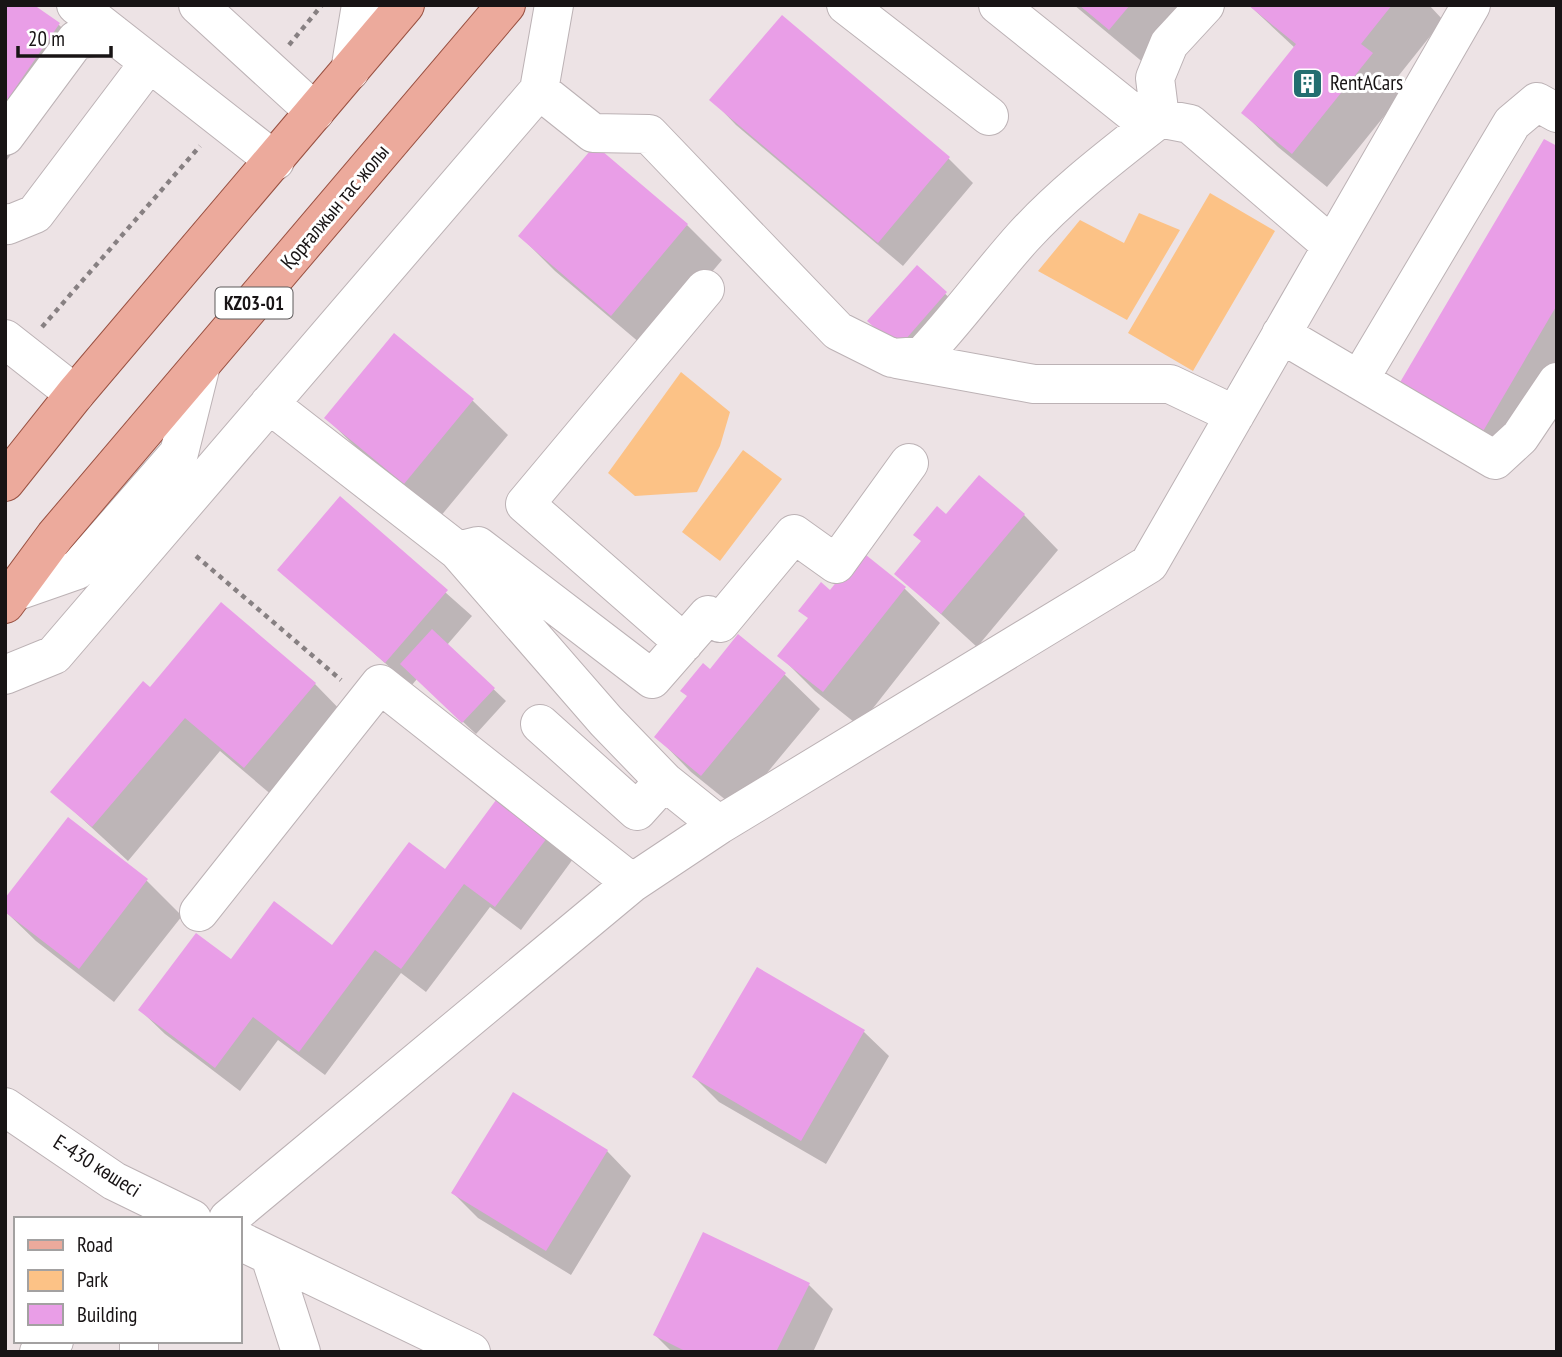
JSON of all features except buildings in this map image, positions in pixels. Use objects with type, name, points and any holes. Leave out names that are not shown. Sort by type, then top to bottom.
[{"type":"main road","points":[[5,482],[75,394],[405,5]]},
{"type":"main road","name":"Қорғалжын тас жолы","points":[[10,598],[55,536],[506,5]]},
{"type":"street","points":[[76,5],[275,161]]},
{"type":"street","points":[[198,5],[315,112]]},
{"type":"street","points":[[349,71],[361,5]]},
{"type":"street","points":[[5,675],[54,654],[539,90],[554,5]]},
{"type":"street","points":[[846,5],[989,116]]},
{"type":"street","points":[[998,5],[1133,113],[1190,124],[1332,246]]},
{"type":"street","points":[[1160,118],[1155,78],[1169,44],[1205,5]]},
{"type":"street","points":[[230,1217],[632,883],[719,825],[1149,564],[1471,5]]},
{"type":"street","points":[[5,136],[76,40],[113,34]]},
{"type":"street","points":[[5,223],[8,225],[35,214],[149,63]]},
{"type":"street","points":[[539,90],[593,132],[649,134],[838,331],[892,358],[1034,384],[1170,384],[1235,415]]},
{"type":"street","points":[[1359,380],[1512,123],[1537,102],[1557,113]]},
{"type":"street","points":[[892,358],[922,356],[954,323],[1021,238],[1070,188],[1160,118]]},
{"type":"street","points":[[684,643],[525,504],[705,289]]},
{"type":"street","points":[[1281,334],[1495,460],[1520,437],[1557,382]]},
{"type":"street","points":[[13,345],[75,394]]},
{"type":"street","points":[[269,404],[458,551],[664,781],[719,825]]},
{"type":"street","points":[[458,551],[478,546],[652,679],[708,615],[720,624],[794,534],[836,565],[909,463]]},
{"type":"street","points":[[199,912],[380,684],[632,883]]},
{"type":"street","points":[[540,724],[637,811]]},
{"type":"street","points":[[597,856],[664,781]]},
{"type":"street","name":"Е-430 көшесі","points":[[5,1107],[114,1181],[188,1217]]},
{"type":"street","points":[[114,1181],[121,1217]]},
{"type":"street","points":[[255,1249],[301,1352]]},
{"type":"street","points":[[255,1249],[471,1352]]},
{"type":"path","points":[[269,69],[322,5]]},
{"type":"path","points":[[13,345],[222,120]]},
{"type":"path","points":[[196,556],[366,702]]},
{"type":"green space","points":[[1210,193],[1275,231],[1193,371],[1128,333]]},
{"type":"green space","points":[[1139,213],[1180,230],[1127,320],[1038,271],[1080,220],[1124,243]]},
{"type":"green space","points":[[681,372],[730,412],[720,446],[697,492],[635,496],[608,473]]},
{"type":"green space","points":[[743,450],[782,479],[720,561],[682,532]]},
{"type":"place","name":"RentACars","points":[[1307,83]]}]
